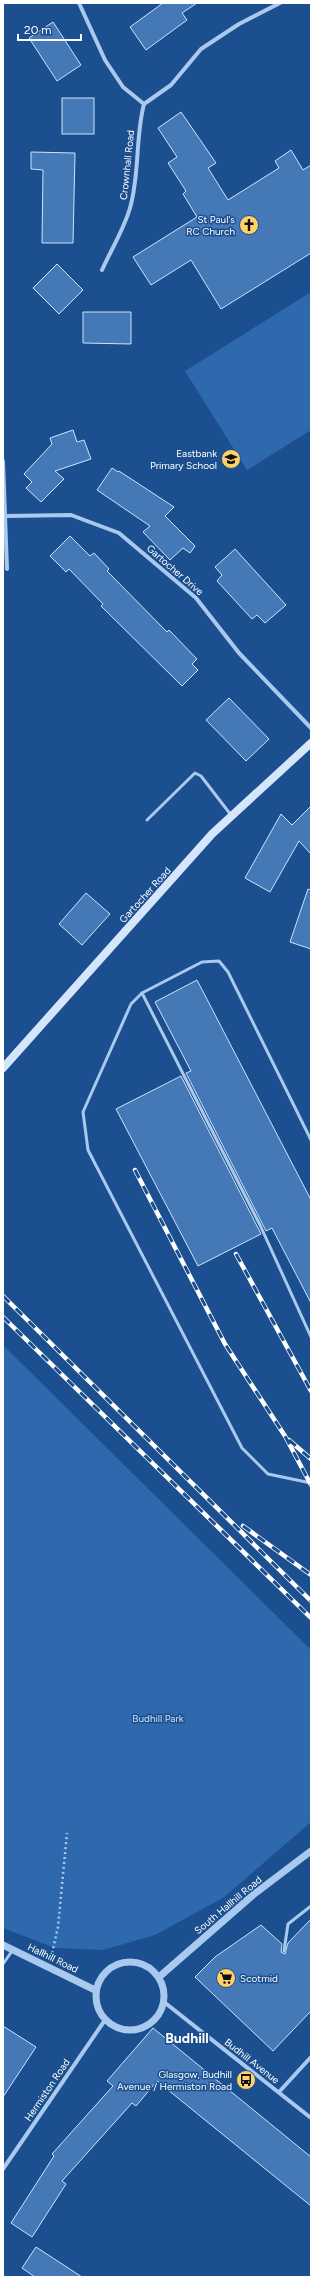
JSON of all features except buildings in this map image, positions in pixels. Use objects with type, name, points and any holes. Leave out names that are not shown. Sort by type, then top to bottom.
[{"type":"main road","name":"Gartocher Road","points":[[3,1068],[207,840],[311,743]]},
{"type":"street","points":[[79,3],[105,60],[123,87],[144,104],[172,85],[202,49],[239,24],[280,3]]},
{"type":"street","name":"Crownhall Road","points":[[102,270],[130,208],[137,166],[140,120],[144,104]]},
{"type":"street","points":[[3,461],[7,569]]},
{"type":"street","name":"Gartocher Drive","points":[[6,516],[71,515],[119,533],[196,598],[239,654],[311,728]]},
{"type":"street","name":"South Hallhill Road","points":[[159,1977],[254,1895],[311,1851]]},
{"type":"street","name":"Hallhill Road","points":[[3,1945],[95,1990]]},
{"type":"street","points":[[120,1962],[142,1963],[150,1967],[159,1977],[164,1988],[164,2002],[156,2019],[137,2030],[118,2029],[105,2020],[98,2010],[95,1990],[101,1975],[120,1962]]},
{"type":"street","name":"Budhill Avenue","points":[[164,2002],[311,2118]]},
{"type":"street","name":"Hermiston Road","points":[[3,2169],[105,2020]]},
{"type":"street","points":[[279,2092],[311,2057]]},
{"type":"lane","points":[[147,820],[195,773],[201,776],[232,816]]},
{"type":"lane","points":[[311,1140],[228,972],[219,961],[202,962],[142,993],[131,1004],[83,1112],[88,1150],[242,1448],[268,1474],[311,1483]]},
{"type":"lane","points":[[142,993],[260,1225],[311,1337]]},
{"type":"lane","points":[[284,1951],[288,1924],[311,1906]]},
{"type":"lane","points":[[3,1964],[13,1950]]},
{"type":"path","points":[[49,1967],[58,1927],[67,1833]]},
{"type":"green space","points":[[311,292],[311,430],[247,470],[185,371]]},
{"type":"green space","name":"Budhill Park","points":[[3,1345],[311,1650],[311,1822],[223,1898],[155,1935],[103,1950],[55,1948],[3,1928]]},
{"type":"railway","points":[[135,1170],[225,1344],[285,1436],[311,1485]]},
{"type":"railway","points":[[236,1254],[311,1391]]},
{"type":"railway","points":[[3,1296],[311,1601]]},
{"type":"railway","points":[[3,1317],[311,1618]]},
{"type":"railway","points":[[289,1440],[311,1459]]},
{"type":"railway","points":[[243,1526],[311,1575]]},
{"type":"place","name":"St Paul's RC Church","points":[[249,225]]},
{"type":"place","name":"Eastbank Primary School","points":[[231,459]]},
{"type":"place","name":"Scotmid","points":[[226,1978]]},
{"type":"place","name":"Glasgow, Budhill Avenue / Hermiston Road","points":[[246,2080]]},
{"type":"district","name":"Budhill","points":[[187,2038]]}]
